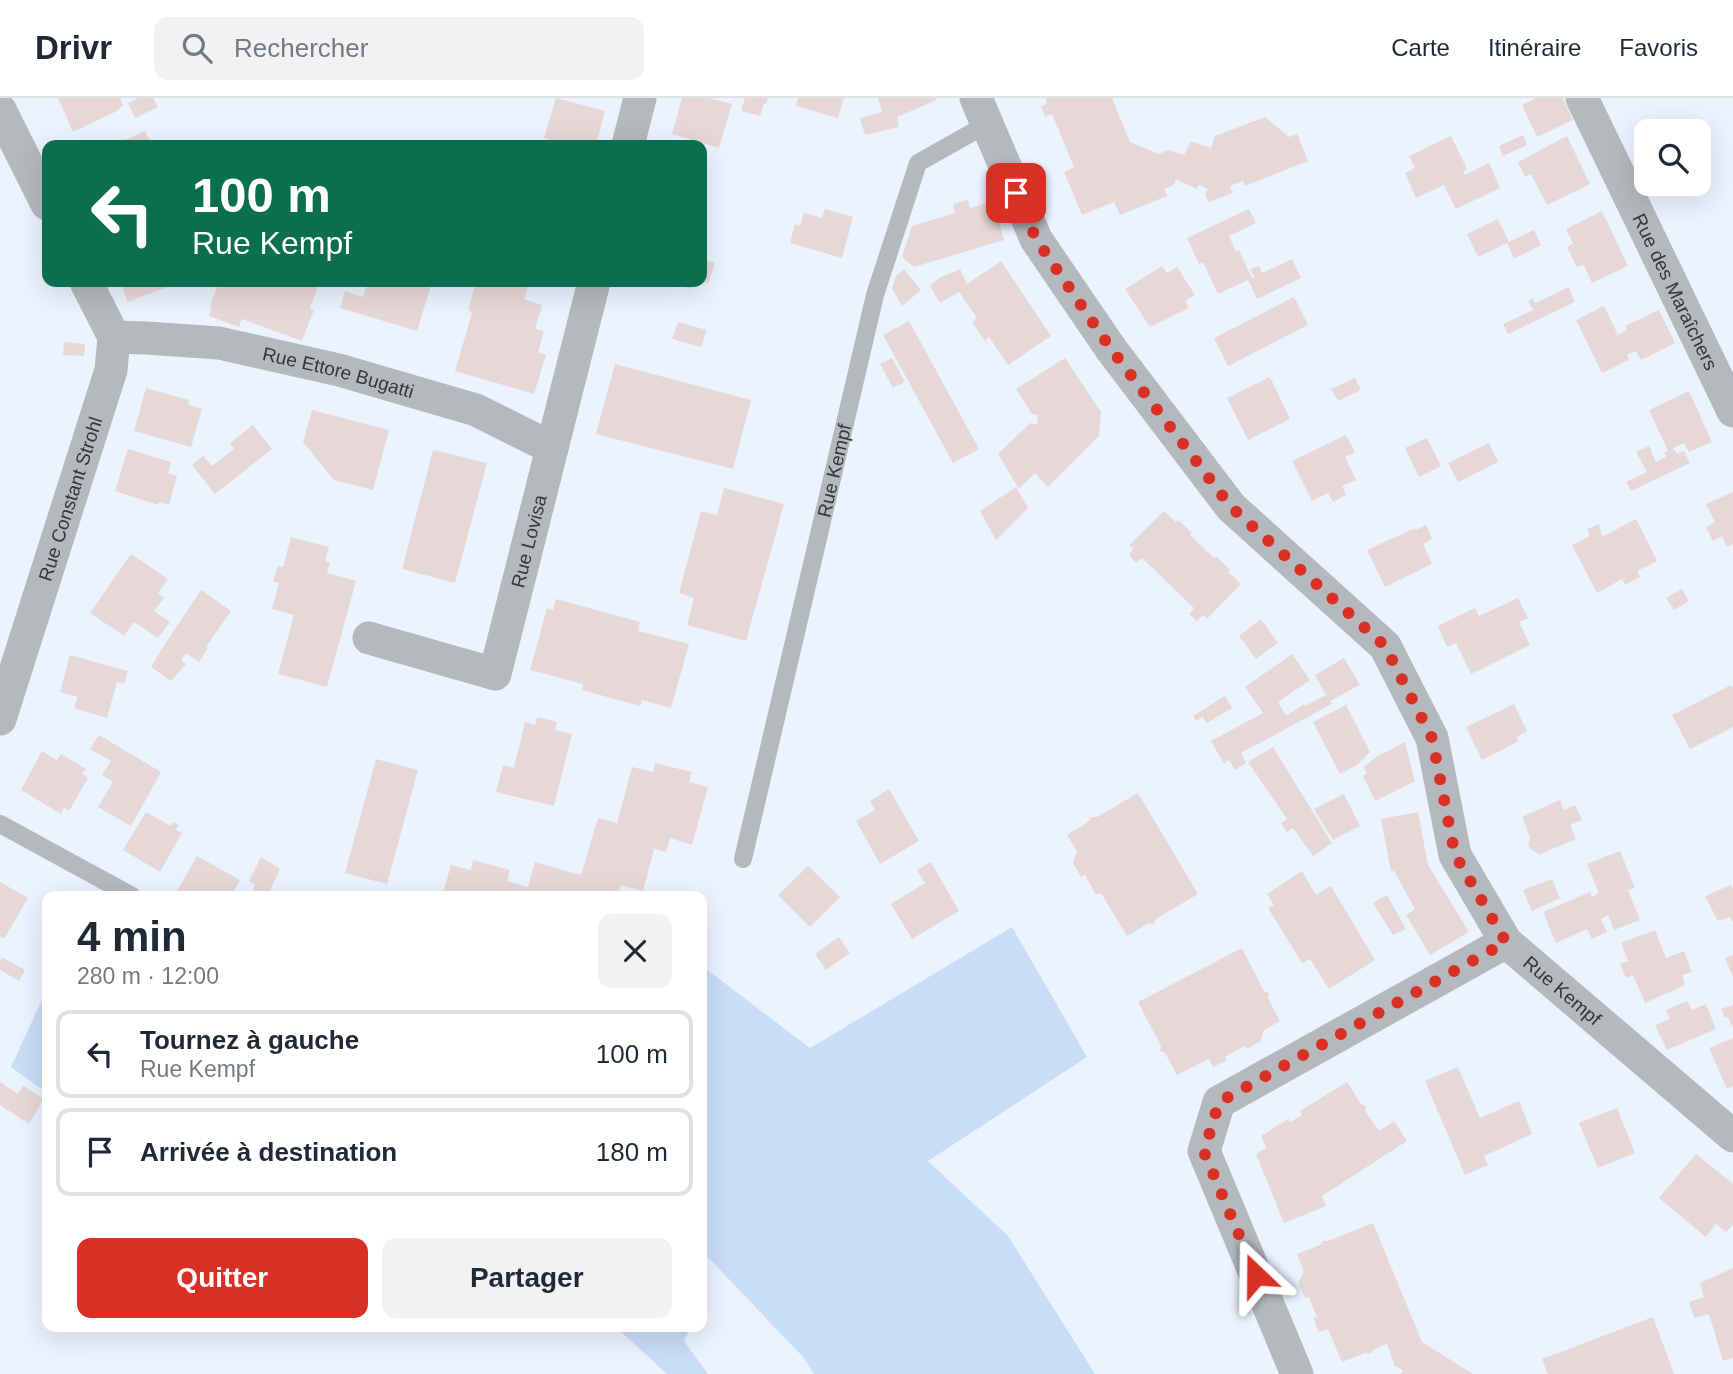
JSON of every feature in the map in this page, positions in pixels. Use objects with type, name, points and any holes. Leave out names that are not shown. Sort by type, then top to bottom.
[{"type":"street","points":[[629,140],[640,98]]},
{"type":"street","name":"Rue des Maraîchers","points":[[1582,98],[1733,411]]},
{"type":"street","points":[[0,110],[42,195]]},
{"type":"street","name":"Rue Kempf","points":[[981,111],[1036,239],[1111,349],[1231,507],[1385,646],[1432,738],[1455,855],[1506,942],[1733,1136]]},
{"type":"street","points":[[89,287],[114,337]]},
{"type":"street","name":"Rue Lovisa","points":[[369,638],[495,674],[593,287]]},
{"type":"street","name":"Rue Ettore Bugatti","points":[[114,337],[219,343],[339,370],[476,410],[552,448]]},
{"type":"street","name":"Rue Constant Strohl","points":[[0,719],[111,370],[114,337]]},
{"type":"street","points":[[1297,1374],[1204,1152],[1219,1102],[1506,942]]},
{"type":"lane","name":"Rue Kempf","points":[[743,859],[875,296],[918,163],[981,111]]},
{"type":"lane","points":[[0,824],[123,891]]},
{"type":"shaded area","points":[[1012,927],[1087,1057],[928,1161],[1008,1236],[1095,1374],[814,1374],[804,1358],[707,1256],[707,970],[810,1048]]},
{"type":"shaded area","points":[[42,1000],[42,1089],[11,1067]]},
{"type":"shaded area","points":[[621,1332],[688,1332],[684,1341],[708,1374],[667,1374]]},
{"type":"building","points":[[58,98],[120,98],[123,106],[73,132]]},
{"type":"building","points":[[138,98],[153,98],[158,107],[135,118],[128,103]]},
{"type":"building","points":[[556,98],[605,111],[597,140],[544,138]]},
{"type":"building","points":[[682,98],[709,98],[732,104],[719,148],[707,144],[707,140],[692,140],[672,134]]},
{"type":"building","points":[[745,98],[768,98],[760,116],[741,111]]},
{"type":"building","points":[[798,98],[844,98],[838,118],[796,106]]},
{"type":"building","points":[[878,98],[937,100],[897,117],[899,127],[865,135],[860,118],[882,112]]},
{"type":"building","points":[[1045,98],[1112,98],[1130,142],[1159,154],[1168,150],[1184,155],[1191,141],[1211,148],[1215,136],[1265,117],[1289,137],[1297,134],[1308,161],[1245,186],[1243,181],[1230,186],[1233,193],[1209,202],[1205,194],[1208,189],[1199,185],[1197,189],[1176,179],[1174,185],[1164,189],[1167,196],[1120,215],[1114,202],[1082,215],[1064,172],[1074,167],[1052,114],[1045,117],[1041,106],[1047,104]]},
{"type":"building","points":[[1536,98],[1563,98],[1573,120],[1537,137],[1522,105]]},
{"type":"building","points":[[145,131],[150,140],[125,140]]},
{"type":"building","points":[[1523,135],[1527,145],[1503,156],[1499,146]]},
{"type":"building","points":[[1451,136],[1467,169],[1463,171],[1465,175],[1489,163],[1500,188],[1456,209],[1444,185],[1416,198],[1405,173],[1415,168],[1409,156]]},
{"type":"building","points":[[1567,136],[1590,184],[1547,205],[1531,174],[1525,177],[1518,162]]},
{"type":"building","points":[[968,200],[970,208],[993,201],[1004,240],[914,267],[902,257],[912,226],[955,213],[953,204]]},
{"type":"building","points":[[825,209],[853,217],[842,258],[790,243],[795,224],[800,226],[804,213],[822,218]]},
{"type":"building","points":[[1249,209],[1256,223],[1229,236],[1252,278],[1254,277],[1250,269],[1259,266],[1262,273],[1292,259],[1301,278],[1257,299],[1248,280],[1218,294],[1203,262],[1199,264],[1187,238]]},
{"type":"building","points":[[1602,211],[1628,266],[1592,283],[1584,265],[1577,267],[1567,247],[1573,243],[1566,229]]},
{"type":"building","points":[[1498,219],[1509,242],[1534,230],[1541,245],[1514,259],[1507,243],[1478,257],[1467,234]]},
{"type":"building","points":[[707,261],[715,263],[707,284]]},
{"type":"building","points":[[1001,261],[1051,336],[1008,365],[989,337],[985,341],[972,322],[977,318],[959,292],[940,303],[930,286],[939,278],[960,269],[967,284]]},
{"type":"building","points":[[1162,266],[1167,273],[1177,267],[1195,295],[1185,301],[1189,308],[1150,327],[1125,289]]},
{"type":"building","points":[[904,269],[921,290],[902,306],[892,289],[896,276]]},
{"type":"building","points":[[122,287],[167,287],[128,302]]},
{"type":"building","points":[[217,287],[318,287],[310,308],[314,310],[302,341],[242,319],[239,327],[209,316],[212,308],[210,306]]},
{"type":"building","points":[[366,287],[430,287],[417,331],[340,308],[345,291],[363,297]]},
{"type":"building","points":[[475,287],[528,287],[524,299],[542,305],[535,329],[544,331],[538,352],[546,355],[534,394],[455,371],[472,313],[468,310]]},
{"type":"building","points":[[1569,287],[1575,302],[1508,334],[1503,324],[1533,310],[1528,301],[1533,298],[1535,303]]},
{"type":"building","points":[[1294,297],[1308,325],[1228,366],[1214,338]]},
{"type":"building","points":[[1604,306],[1618,335],[1627,330],[1625,326],[1659,310],[1675,343],[1641,360],[1636,351],[1627,355],[1629,360],[1602,373],[1576,320]]},
{"type":"building","points":[[909,321],[979,449],[953,463],[883,335]]},
{"type":"building","points":[[678,322],[707,330],[701,347],[672,339]]},
{"type":"building","points":[[64,342],[85,344],[84,356],[63,355]]},
{"type":"building","points":[[892,358],[905,382],[893,388],[880,364]]},
{"type":"building","points":[[1065,358],[1101,412],[1099,436],[1048,487],[1035,473],[1019,489],[998,454],[1030,423],[1037,425],[1038,415],[1032,414],[1016,389]]},
{"type":"building","points":[[615,364],[751,400],[733,469],[596,434]]},
{"type":"building","points":[[1270,377],[1290,419],[1248,440],[1227,398]]},
{"type":"building","points":[[1355,378],[1361,390],[1338,401],[1331,389]]},
{"type":"building","points":[[146,388],[189,400],[188,404],[202,409],[191,447],[134,431]]},
{"type":"building","points":[[1689,391],[1712,442],[1689,452],[1684,443],[1673,448],[1677,454],[1684,451],[1690,463],[1631,491],[1626,482],[1647,472],[1636,452],[1649,446],[1656,462],[1666,457],[1664,452],[1668,451],[1649,410]]},
{"type":"building","points":[[312,410],[389,430],[373,490],[334,480],[303,442]]},
{"type":"building","points":[[253,425],[272,449],[215,494],[192,465],[203,456],[212,466],[234,449],[230,443]]},
{"type":"building","points":[[1346,435],[1355,452],[1345,457],[1356,480],[1342,486],[1346,495],[1333,502],[1328,493],[1312,501],[1292,461]]},
{"type":"building","points":[[1427,438],[1441,466],[1419,477],[1405,448]]},
{"type":"building","points":[[1489,443],[1498,462],[1458,482],[1448,463]]},
{"type":"building","points":[[128,449],[171,462],[168,473],[177,476],[169,505],[159,502],[158,505],[115,491]]},
{"type":"building","points":[[433,450],[487,463],[455,583],[402,569]]},
{"type":"building","points":[[1016,487],[1028,508],[996,540],[980,511]]},
{"type":"building","points":[[724,488],[784,504],[746,641],[687,625],[694,598],[679,593],[701,511],[717,515]]},
{"type":"building","points":[[1733,492],[1733,544],[1727,547],[1722,536],[1713,541],[1706,527],[1715,522],[1706,504]]},
{"type":"building","points":[[1164,511],[1192,533],[1190,535],[1214,558],[1216,556],[1241,584],[1207,619],[1203,615],[1197,621],[1189,614],[1194,608],[1142,558],[1136,563],[1129,555],[1133,549],[1129,545]]},
{"type":"building","points":[[1636,519],[1657,561],[1637,571],[1640,577],[1625,585],[1622,579],[1597,593],[1572,545],[1590,536],[1587,529],[1599,524],[1602,537]]},
{"type":"building","points":[[1426,525],[1432,539],[1423,544],[1432,564],[1385,587],[1367,550]]},
{"type":"building","points":[[291,537],[329,547],[325,561],[330,563],[327,573],[356,581],[327,687],[278,674],[294,615],[272,609],[279,583],[273,581],[278,566],[283,567]]},
{"type":"building","points":[[131,554],[168,579],[158,593],[164,598],[154,611],[170,622],[158,638],[134,622],[124,636],[90,613]]},
{"type":"building","points":[[1682,589],[1689,601],[1674,610],[1666,598]]},
{"type":"building","points":[[201,590],[231,611],[199,662],[186,653],[181,660],[186,664],[171,681],[151,667]]},
{"type":"building","points":[[1518,598],[1528,618],[1519,622],[1530,645],[1471,674],[1456,643],[1447,647],[1438,626],[1475,608],[1479,616]]},
{"type":"building","points":[[556,599],[640,622],[638,631],[689,644],[671,708],[642,700],[640,706],[582,690],[583,684],[530,670],[547,608],[553,610]]},
{"type":"building","points":[[1261,619],[1278,643],[1256,659],[1239,636]]},
{"type":"building","points":[[1292,654],[1310,680],[1278,702],[1286,716],[1304,704],[1305,706],[1326,695],[1315,675],[1344,658],[1360,685],[1330,701],[1332,704],[1241,753],[1246,763],[1235,770],[1229,760],[1224,764],[1211,741],[1263,713],[1245,687]]},
{"type":"building","points":[[70,655],[128,671],[124,684],[117,682],[107,718],[74,708],[78,697],[60,692]]},
{"type":"building","points":[[1731,685],[1733,727],[1690,749],[1672,715]]},
{"type":"building","points":[[1225,696],[1232,708],[1207,723],[1203,717],[1196,721],[1193,716]]},
{"type":"building","points":[[1514,704],[1527,731],[1516,737],[1519,741],[1482,760],[1466,727]]},
{"type":"building","points":[[1346,705],[1370,752],[1357,765],[1340,774],[1313,722]]},
{"type":"building","points":[[537,717],[557,722],[555,730],[572,734],[554,806],[496,792],[503,765],[514,768],[525,722],[535,725]]},
{"type":"building","points":[[99,735],[161,772],[131,826],[98,807],[113,782],[102,775],[111,761],[90,749]]},
{"type":"building","points":[[1405,742],[1415,781],[1375,801],[1363,776],[1367,774],[1364,767],[1376,757]]},
{"type":"building","points":[[1273,747],[1332,843],[1313,856],[1293,828],[1287,832],[1281,823],[1287,819],[1248,762]]},
{"type":"building","points":[[42,751],[57,760],[61,754],[86,769],[82,774],[88,778],[69,811],[64,808],[61,814],[21,790]]},
{"type":"building","points":[[376,759],[418,770],[387,884],[345,873]]},
{"type":"building","points":[[655,763],[692,772],[689,782],[708,787],[692,845],[670,838],[666,852],[654,849],[643,891],[621,885],[619,891],[443,891],[451,865],[471,870],[473,860],[510,870],[507,881],[528,887],[535,862],[581,875],[598,818],[617,823],[632,767],[653,772]]},
{"type":"building","points":[[889,789],[919,841],[880,864],[856,821],[875,810],[870,801]]},
{"type":"building","points":[[1138,793],[1198,894],[1156,919],[1154,924],[1149,923],[1127,936],[1101,893],[1096,895],[1085,875],[1081,877],[1073,863],[1077,851],[1067,835],[1088,822],[1091,817],[1097,817]]},
{"type":"building","points":[[1344,794],[1360,826],[1333,840],[1314,809]]},
{"type":"building","points":[[1560,800],[1564,810],[1575,805],[1582,820],[1570,825],[1576,839],[1538,855],[1528,845],[1530,837],[1522,817]]},
{"type":"building","points":[[146,812],[171,826],[173,822],[179,825],[176,830],[182,833],[160,872],[123,850]]},
{"type":"building","points":[[1418,812],[1428,865],[1469,932],[1430,955],[1406,915],[1415,909],[1394,871],[1391,871],[1381,819]]},
{"type":"building","points":[[1620,851],[1635,888],[1628,890],[1640,920],[1614,930],[1608,915],[1601,919],[1607,932],[1592,939],[1587,929],[1556,943],[1543,912],[1590,892],[1592,897],[1599,893],[1587,864]]},
{"type":"building","points":[[197,856],[240,880],[234,891],[177,891]]},
{"type":"building","points":[[261,857],[280,869],[269,891],[253,891],[255,885],[249,881]]},
{"type":"building","points":[[931,862],[959,911],[912,939],[891,904],[925,883],[917,870]]},
{"type":"building","points":[[808,866],[840,897],[810,927],[778,895]]},
{"type":"building","points":[[1302,871],[1316,895],[1331,886],[1375,960],[1329,989],[1310,959],[1302,963],[1268,908],[1274,905],[1267,894]]},
{"type":"building","points":[[1552,879],[1560,898],[1532,911],[1523,890]]},
{"type":"building","points":[[0,882],[28,898],[4,939],[0,936]]},
{"type":"building","points":[[1731,885],[1733,922],[1730,917],[1718,921],[1705,896]]},
{"type":"building","points":[[1387,895],[1406,929],[1393,935],[1373,903]]},
{"type":"building","points":[[1655,930],[1666,958],[1684,951],[1692,972],[1682,975],[1685,985],[1645,1003],[1633,975],[1626,978],[1620,964],[1628,961],[1621,943]]},
{"type":"building","points":[[839,937],[850,953],[826,970],[815,954]]},
{"type":"building","points":[[1242,948],[1264,991],[1269,994],[1268,998],[1280,1021],[1264,1030],[1260,1042],[1246,1049],[1244,1046],[1225,1057],[1227,1060],[1213,1067],[1209,1059],[1177,1075],[1165,1053],[1160,1051],[1161,1046],[1138,1002]]},
{"type":"building","points":[[1733,955],[1733,977],[1725,958]]},
{"type":"building","points":[[2,957],[25,970],[19,981],[0,970]]},
{"type":"building","points":[[1687,1001],[1692,1010],[1706,1004],[1716,1029],[1667,1050],[1655,1025],[1670,1019],[1666,1010]]},
{"type":"building","points":[[1733,1005],[1733,1028],[1721,1009]]},
{"type":"building","points":[[1733,1038],[1733,1086],[1727,1089],[1709,1048]]},
{"type":"building","points":[[1458,1067],[1480,1118],[1519,1101],[1532,1134],[1484,1156],[1488,1165],[1465,1175],[1425,1081]]},
{"type":"building","points":[[0,1082],[18,1094],[23,1086],[42,1098],[29,1124],[0,1105]]},
{"type":"building","points":[[1347,1082],[1361,1104],[1366,1106],[1365,1111],[1379,1131],[1394,1121],[1407,1141],[1322,1196],[1326,1206],[1284,1223],[1256,1154],[1266,1148],[1261,1136],[1288,1119],[1290,1122],[1302,1115],[1300,1111]]},
{"type":"building","points":[[1617,1108],[1635,1153],[1598,1168],[1579,1123]]},
{"type":"building","points":[[1696,1154],[1733,1184],[1733,1224],[1726,1232],[1716,1224],[1706,1237],[1659,1198]]},
{"type":"building","points":[[1373,1223],[1422,1342],[1473,1374],[1401,1374],[1403,1370],[1395,1366],[1387,1344],[1370,1354],[1365,1353],[1342,1362],[1328,1329],[1319,1332],[1313,1318],[1317,1317],[1309,1297],[1305,1298],[1298,1283],[1304,1272],[1297,1254],[1320,1245],[1323,1241]]},
{"type":"building","points":[[1733,1268],[1733,1358],[1723,1361],[1709,1314],[1694,1318],[1689,1302],[1704,1297],[1700,1283]]},
{"type":"building","points":[[1653,1317],[1674,1374],[1548,1374],[1542,1359]]},
{"type":"route","points":[[1016,193],[1036,239],[1111,349],[1231,507],[1385,646],[1432,738],[1455,855],[1506,942],[1219,1102],[1204,1152],[1256,1275]]}]
